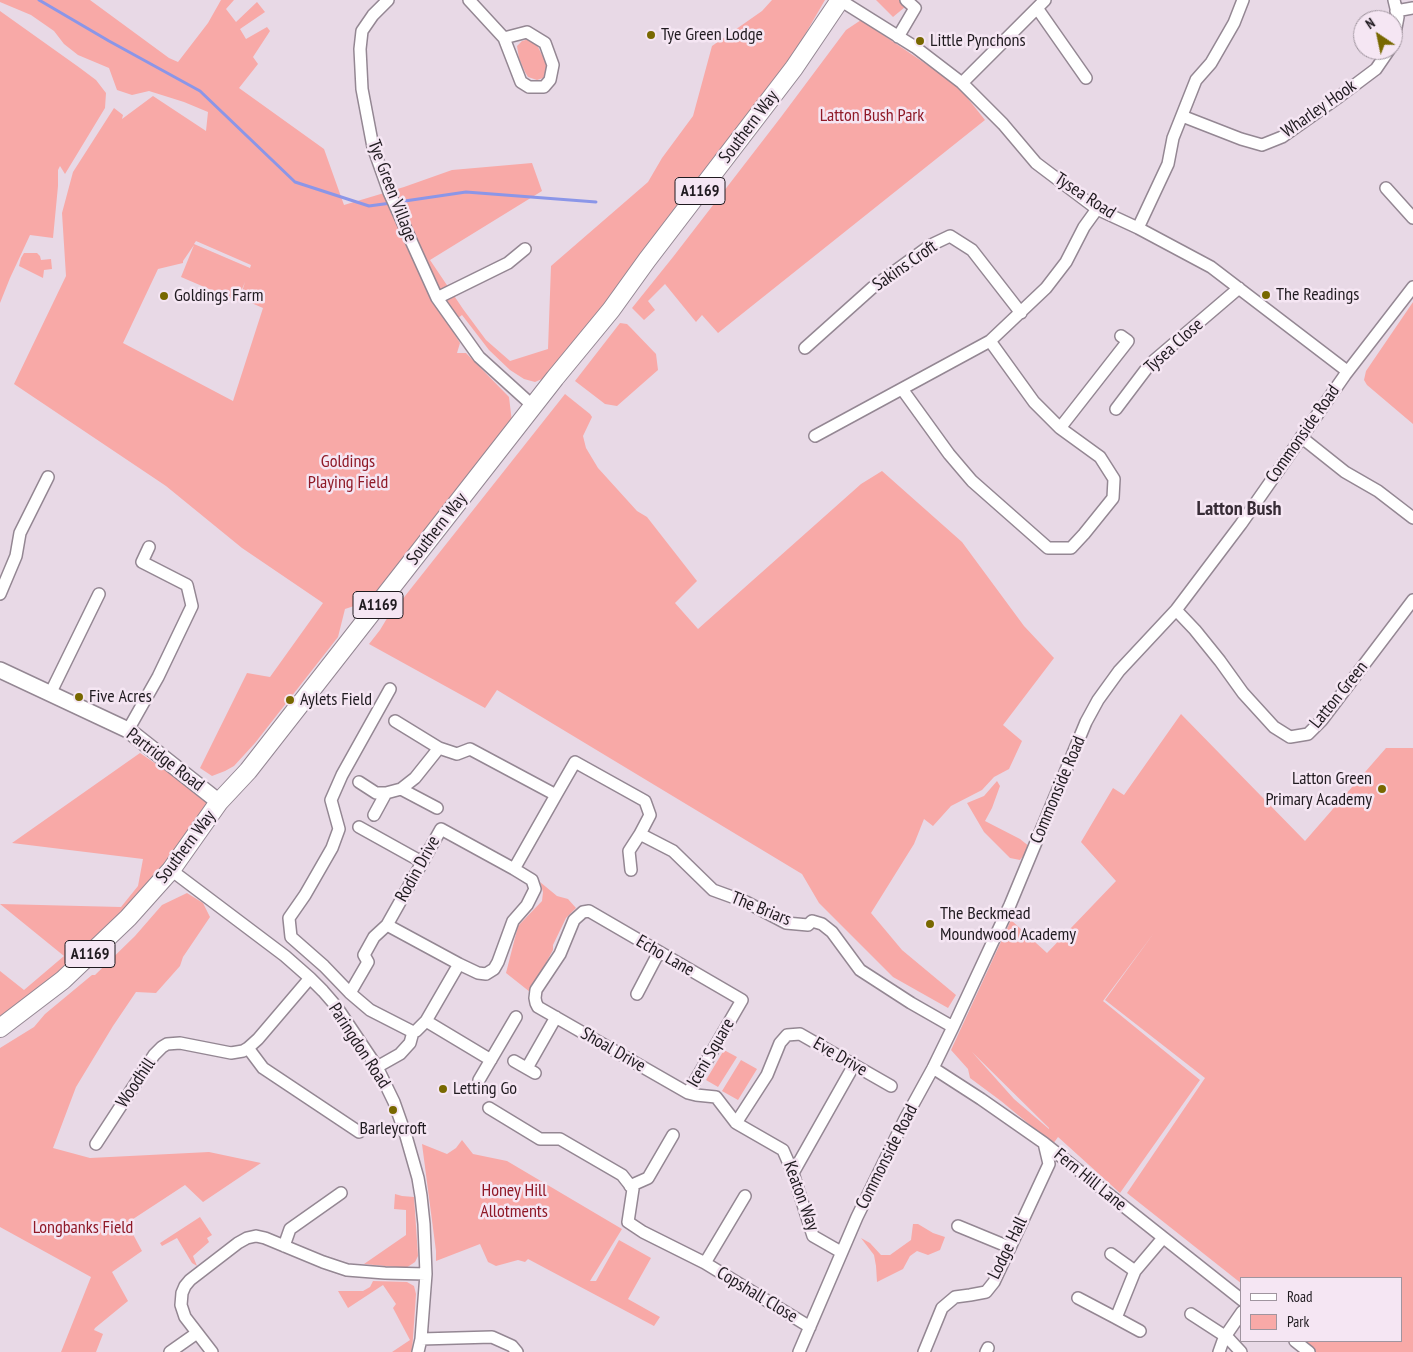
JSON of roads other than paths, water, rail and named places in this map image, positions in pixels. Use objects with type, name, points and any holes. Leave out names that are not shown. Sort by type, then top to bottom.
[{"type":"main road","name":"Southern Way","points":[[0,1028],[63,980],[128,918],[171,870],[220,802],[248,771],[533,406],[611,310],[794,68],[840,0]]},
{"type":"street","name":"Tye Green Village","points":[[388,0],[373,15],[362,31],[360,49],[362,89],[372,146],[388,192],[437,298],[479,357],[533,406]]},
{"type":"street","points":[[469,0],[504,38],[521,82],[529,88],[544,87],[550,80],[553,65],[545,43],[527,32],[504,38]]},
{"type":"street","name":"Tysea Road","points":[[840,0],[915,47],[962,83],[1003,124],[1036,163],[1097,209],[1138,228],[1211,267],[1347,371]]},
{"type":"street","points":[[898,37],[915,8],[906,0]]},
{"type":"street","points":[[1138,228],[1168,164],[1173,138],[1196,80],[1211,63],[1234,23],[1244,0]]},
{"type":"street","points":[[962,83],[1041,4],[1086,78]]},
{"type":"street","points":[[1395,5],[1413,8]]},
{"type":"street","name":"Wharley Hook","points":[[1182,116],[1240,139],[1262,144],[1282,137],[1376,69],[1382,60]]},
{"type":"street","points":[[1386,188],[1413,218]]},
{"type":"street","points":[[815,436],[990,341],[1046,288],[1066,262],[1084,227],[1097,209]]},
{"type":"street","name":"Sakins Croft","points":[[805,348],[872,288],[931,245],[950,236],[972,250],[1021,313]]},
{"type":"street","points":[[437,298],[508,263],[525,249]]},
{"type":"street","name":"Tysea Close","points":[[1116,409],[1150,364],[1239,288]]},
{"type":"street","name":"Commonside Road","points":[[799,1352],[857,1217],[953,1027],[1013,899],[1094,707],[1119,671],[1176,610],[1241,524],[1347,371],[1413,288]]},
{"type":"street","points":[[1060,428],[1128,341],[1121,336]]},
{"type":"street","points":[[902,389],[949,454],[972,481],[1048,548],[1071,548],[1113,498],[1114,478],[1100,457],[1060,428],[1034,402],[990,341]]},
{"type":"street","points":[[1301,437],[1345,472],[1378,491],[1413,518]]},
{"type":"street","points":[[0,594],[16,556],[20,533],[48,477]]},
{"type":"street","points":[[128,730],[158,677],[192,606],[187,585],[142,562],[149,547]]},
{"type":"street","points":[[50,694],[99,594]]},
{"type":"street","name":"Latton Green","points":[[1176,610],[1215,655],[1243,693],[1274,727],[1290,738],[1308,734],[1322,720],[1413,600]]},
{"type":"street","name":"Partridge Road","points":[[0,670],[128,730],[220,802]]},
{"type":"street","points":[[390,689],[330,800],[340,829],[332,848],[305,895],[289,918],[291,937],[324,966],[350,994],[370,1010],[413,1032]]},
{"type":"street","points":[[394,721],[439,748],[456,754],[470,749],[556,795]]},
{"type":"street","points":[[359,782],[376,794],[400,789],[415,778],[439,748]]},
{"type":"street","points":[[387,925],[478,973],[486,974],[494,969],[512,921],[527,905],[535,889],[532,880],[514,869],[575,762],[645,801],[650,815],[629,852],[630,870]]},
{"type":"street","points":[[400,789],[437,808]]},
{"type":"street","points":[[374,815],[386,793]]},
{"type":"street","points":[[359,827],[422,862]]},
{"type":"street","name":"Rodin Drive","points":[[350,994],[368,962],[364,955],[374,937],[387,925],[441,829],[514,869]]},
{"type":"street","name":"The Briars","points":[[640,834],[673,851],[713,890],[746,902],[786,923],[808,924],[812,921],[822,924],[832,932],[860,970],[953,1027]]},
{"type":"street","name":"Paringdon Road","points":[[171,870],[285,956],[310,978],[336,1006],[377,1067],[394,1102],[418,1178],[424,1224],[426,1274],[421,1339],[418,1352]]},
{"type":"street","name":"Echo Lane","points":[[538,1007],[535,998],[536,990],[560,954],[574,920],[588,911],[742,1000]]},
{"type":"street","points":[[636,994],[659,952]]},
{"type":"street","points":[[377,1067],[400,1054],[410,1042],[413,1032],[426,1022],[460,964]]},
{"type":"street","points":[[310,978],[258,1040],[248,1048],[263,1068],[359,1132]]},
{"type":"street","name":"Iceni Square","points":[[736,1123],[716,1097],[696,1096],[688,1093],[742,1000]]},
{"type":"street","name":"Shoal Drive","points":[[538,1007],[688,1093]]},
{"type":"street","points":[[479,1080],[516,1017]]},
{"type":"street","points":[[514,1061],[531,1070],[556,1017]]},
{"type":"street","points":[[426,1022],[491,1060]]},
{"type":"street","name":"Eve Drive","points":[[736,1123],[767,1075],[780,1043],[787,1035],[800,1034],[891,1086]]},
{"type":"street","name":"Woodhill","points":[[96,1144],[154,1055],[162,1047],[172,1043],[180,1043],[231,1053],[237,1053],[248,1048]]},
{"type":"street","points":[[793,1173],[854,1065]]},
{"type":"street","name":"Fern Hill Lane","points":[[932,1068],[981,1099],[1044,1143],[1240,1298]]},
{"type":"street","points":[[489,1108],[540,1139],[560,1139],[622,1175],[630,1186],[648,1178],[672,1135]]},
{"type":"street","name":"Keaton Way","points":[[736,1123],[783,1150],[793,1173],[812,1236],[841,1252]]},
{"type":"street","name":"Lodge Hall","points":[[924,1352],[942,1308],[955,1297],[986,1292],[994,1282],[1048,1164],[1044,1143]]},
{"type":"street","name":"Copshall Close","points":[[630,1186],[633,1189],[628,1222],[643,1232],[705,1263],[810,1327]]},
{"type":"street","points":[[284,1246],[290,1229],[341,1193]]},
{"type":"street","name":"Copshall Close","points":[[705,1263],[745,1196]]},
{"type":"street","points":[[958,1226],[1009,1248]]},
{"type":"street","points":[[212,1352],[185,1317],[181,1305],[182,1293],[190,1280],[238,1243],[248,1238],[260,1236],[322,1262],[347,1270],[426,1274]]},
{"type":"street","points":[[1116,1318],[1135,1271],[1163,1238]]},
{"type":"street","points":[[1111,1254],[1135,1271]]},
{"type":"street","points":[[1078,1298],[1140,1331]]},
{"type":"street","points":[[1191,1314],[1226,1336],[1241,1352]]},
{"type":"street","points":[[1218,1352],[1240,1315]]},
{"type":"street","points":[[170,1352],[197,1333]]},
{"type":"street","points":[[421,1339],[492,1337],[512,1346],[517,1352]]},
{"type":"street","points":[[1296,1342],[1309,1352]]},
{"type":"waterway","points":[[39,0],[200,91],[295,182],[369,206],[391,203]]},
{"type":"waterway","points":[[398,202],[466,192],[596,202]]},
{"type":"place","name":"Tye Green Lodge","points":[[651,35]]},
{"type":"place","name":"Little Pynchons","points":[[920,41]]},
{"type":"place","name":"The Readings","points":[[1266,295]]},
{"type":"place","name":"Goldings Farm","points":[[164,296]]},
{"type":"place","name":"Five Acres","points":[[79,697]]},
{"type":"place","name":"Aylets Field","points":[[290,700]]},
{"type":"place","name":"Latton Green Primary Academy","points":[[1382,789]]},
{"type":"place","name":"The Beckmead Moundwood Academy","points":[[930,924]]},
{"type":"place","name":"Letting Go","points":[[443,1089]]},
{"type":"place","name":"Barleycroft","points":[[393,1110]]},
{"type":"district","name":"Latton Bush","points":[[1239,509]]},
{"type":"park label","name":"Latton Bush Park","points":[[872,116]]},
{"type":"park label","name":"Goldings Playing Field","points":[[348,472]]},
{"type":"park label","name":"Honey Hill Allotments","points":[[514,1201]]},
{"type":"park label","name":"Longbanks Field","points":[[83,1228]]}]
